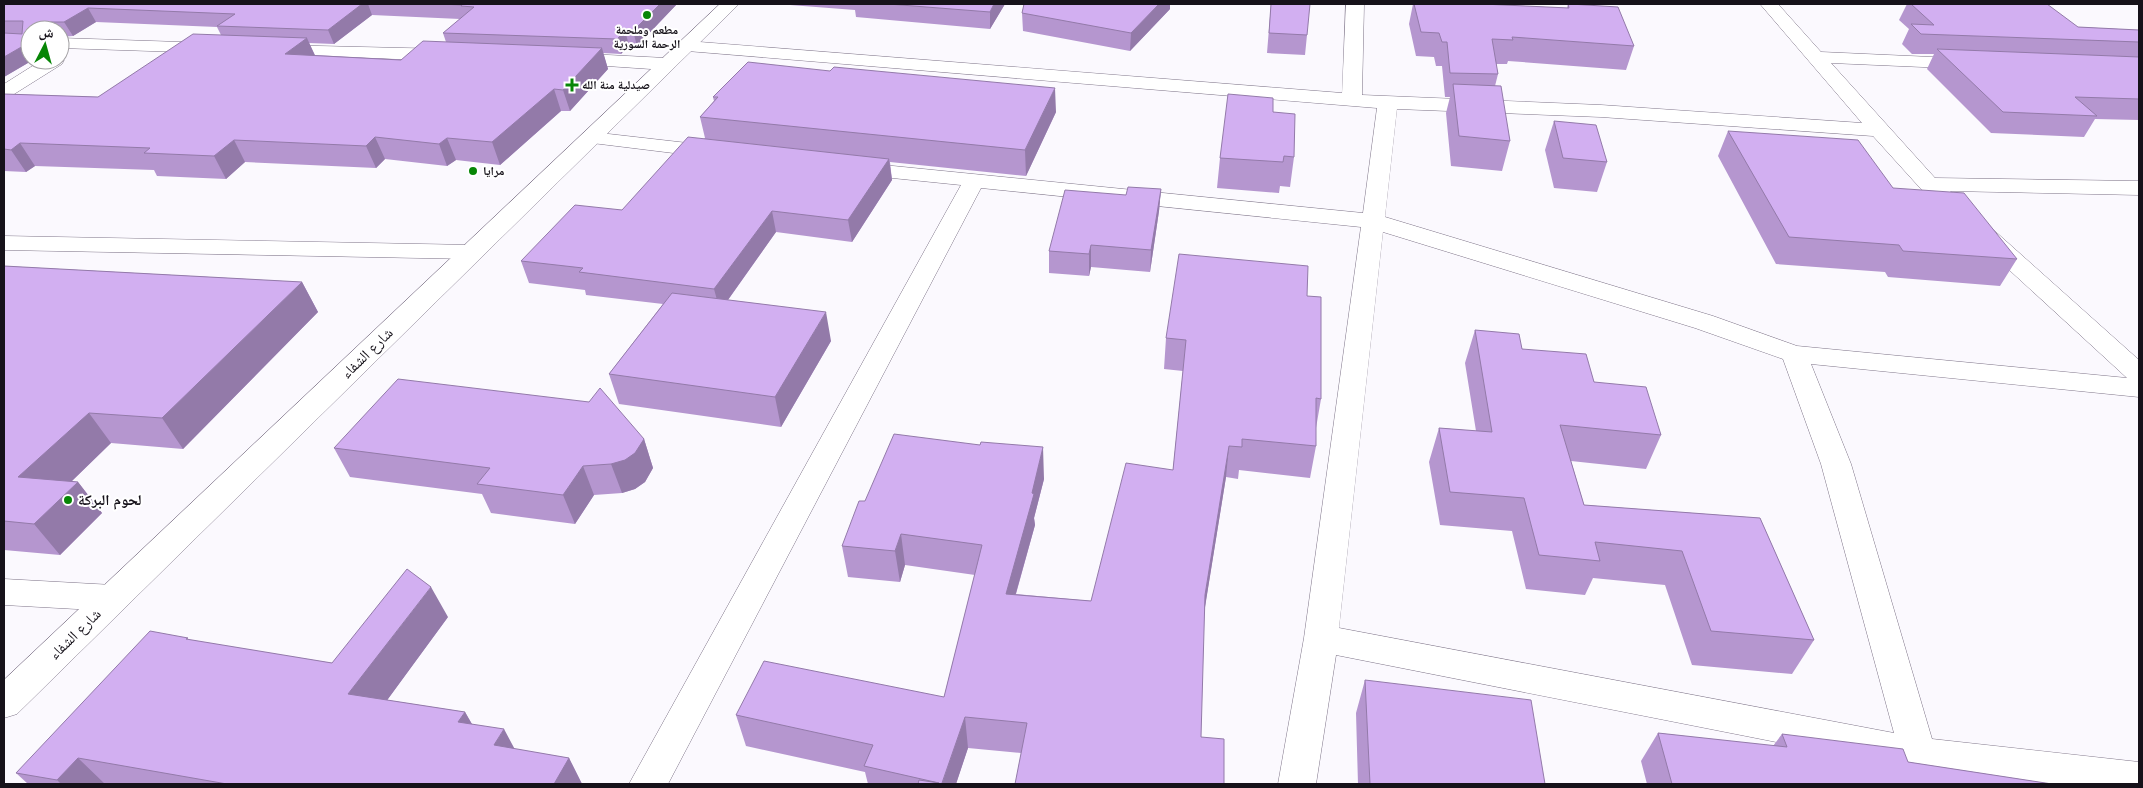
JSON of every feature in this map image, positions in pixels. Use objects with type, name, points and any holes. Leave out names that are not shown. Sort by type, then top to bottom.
[{"type":"street","name":"شارع الشفاء","points":[[4,703],[730,4]]},
{"type":"street","points":[[1352,99],[1355,4]]},
{"type":"street","points":[[1769,4],[1929,184],[2139,374]]},
{"type":"street","points":[[70,44],[230,48]]},
{"type":"street","points":[[70,50],[80,44]]},
{"type":"street","points":[[687,46],[1388,103],[1601,111],[1879,130]]},
{"type":"street","points":[[260,49],[459,55]]},
{"type":"street","points":[[1816,57],[1982,64]]},
{"type":"street","points":[[549,58],[666,64]]},
{"type":"street","points":[[4,92],[39,70]]},
{"type":"street","points":[[1297,784],[1321,638],[1388,103]]},
{"type":"street","points":[[591,138],[738,155]]},
{"type":"street","points":[[836,166],[1373,221],[1704,322],[1794,354],[2139,388]]},
{"type":"street","points":[[648,784],[974,181]]},
{"type":"street","points":[[1929,184],[2139,188]]},
{"type":"street","points":[[4,243],[472,252]]},
{"type":"street","points":[[1794,354],[1836,464],[1918,754]]},
{"type":"street","points":[[4,592],[113,598]]},
{"type":"street","points":[[1321,638],[1918,754],[2139,779]]},
{"type":"building","points":[[4,4],[362,4],[328,30],[217,26],[235,14],[88,8],[67,20],[4,21]]},
{"type":"building","points":[[440,4],[660,4],[633,31],[625,31],[617,39],[443,33],[474,7]]},
{"type":"building","points":[[888,4],[994,4],[990,12]]},
{"type":"building","points":[[1024,4],[1159,4],[1131,33],[1022,13]]},
{"type":"building","points":[[1271,4],[1310,4],[1307,35],[1269,33]]},
{"type":"building","points":[[1414,4],[1482,4],[1569,8],[1568,4],[1570,4],[1618,7],[1634,46],[1512,37],[1513,40],[1492,39],[1498,74],[1450,73],[1447,42],[1442,42],[1439,33],[1421,32]]},
{"type":"building","points":[[1911,4],[2047,4],[2078,27],[2139,30],[2139,42],[1921,34],[1911,24],[1934,25]]},
{"type":"building","points":[[4,33],[20,34],[20,48],[4,57]]},
{"type":"building","points":[[193,34],[307,38],[285,54],[401,60],[423,41],[602,48],[563,90],[554,89],[492,142],[447,138],[439,144],[375,137],[366,146],[234,140],[214,156],[144,153],[150,148],[20,143],[11,150],[4,149],[4,94],[98,97]]},
{"type":"building","points":[[1937,49],[2139,57],[2139,99],[2075,97],[2097,116],[2003,112]]},
{"type":"building","points":[[748,62],[830,71],[834,67],[1055,88],[1025,150],[700,117],[718,97],[713,97]]},
{"type":"building","points":[[1453,84],[1501,86],[1510,141],[1459,136]]},
{"type":"building","points":[[1228,94],[1273,98],[1273,112],[1295,114],[1294,157],[1284,156],[1283,162],[1220,158]]},
{"type":"building","points":[[1554,121],[1596,125],[1607,162],[1563,158]]},
{"type":"building","points":[[1728,131],[1858,140],[1893,188],[1964,193],[2017,259],[1903,251],[1899,245],[1789,237]]},
{"type":"building","points":[[688,137],[889,159],[848,220],[772,211],[714,289],[579,272],[583,268],[521,261],[575,205],[622,210]]},
{"type":"building","points":[[1128,187],[1161,189],[1151,250],[1091,245],[1089,254],[1049,251],[1065,190],[1126,195]]},
{"type":"building","points":[[1179,254],[1308,266],[1307,296],[1321,297],[1321,399],[1316,398],[1316,446],[1242,439],[1242,447],[1229,446],[1205,595],[1201,737],[1224,739],[1224,784],[1015,784],[1027,723],[965,717],[942,783],[949,784],[918,784],[919,780],[939,783],[864,766],[873,745],[736,715],[764,661],[944,697],[982,545],[901,534],[895,551],[842,546],[859,501],[865,501],[894,434],[980,445],[981,442],[1043,447],[1032,493],[1034,494],[1006,594],[1091,601],[1126,463],[1173,470],[1186,340],[1166,338]]},
{"type":"building","points":[[4,266],[302,282],[162,418],[89,413],[18,477],[78,482],[34,524],[4,521]]},
{"type":"building","points":[[672,293],[826,312],[775,397],[609,374]]},
{"type":"building","points":[[1475,330],[1519,334],[1522,349],[1586,354],[1594,382],[1646,387],[1661,435],[1560,425],[1584,505],[1760,518],[1814,640],[1711,631],[1682,551],[1595,542],[1600,561],[1539,555],[1524,498],[1450,492],[1439,428],[1492,432]]},
{"type":"building","points":[[398,379],[589,402],[600,388],[644,439],[635,453],[625,460],[611,464],[583,466],[563,495],[477,484],[490,468],[334,448]]},
{"type":"building","points":[[407,569],[431,587],[348,694],[465,712],[458,722],[504,729],[494,745],[569,758],[554,784],[227,784],[78,758],[57,780],[16,773],[150,631],[188,638],[186,639],[332,663]]},
{"type":"building","points":[[1365,680],[1531,700],[1545,784],[1370,784]]},
{"type":"building","points":[[1658,733],[1787,747],[1782,734],[1903,749],[1908,762],[2052,784],[1672,784]]},
{"type":"place","name":"مطعم وملحمة الرحمة السورية","points":[[647,15]]},
{"type":"place","name":"صيدلية منة الله","points":[[572,85]]},
{"type":"place","name":"مرايا","points":[[473,171]]},
{"type":"place","name":"لحوم البركة","points":[[68,500]]}]
